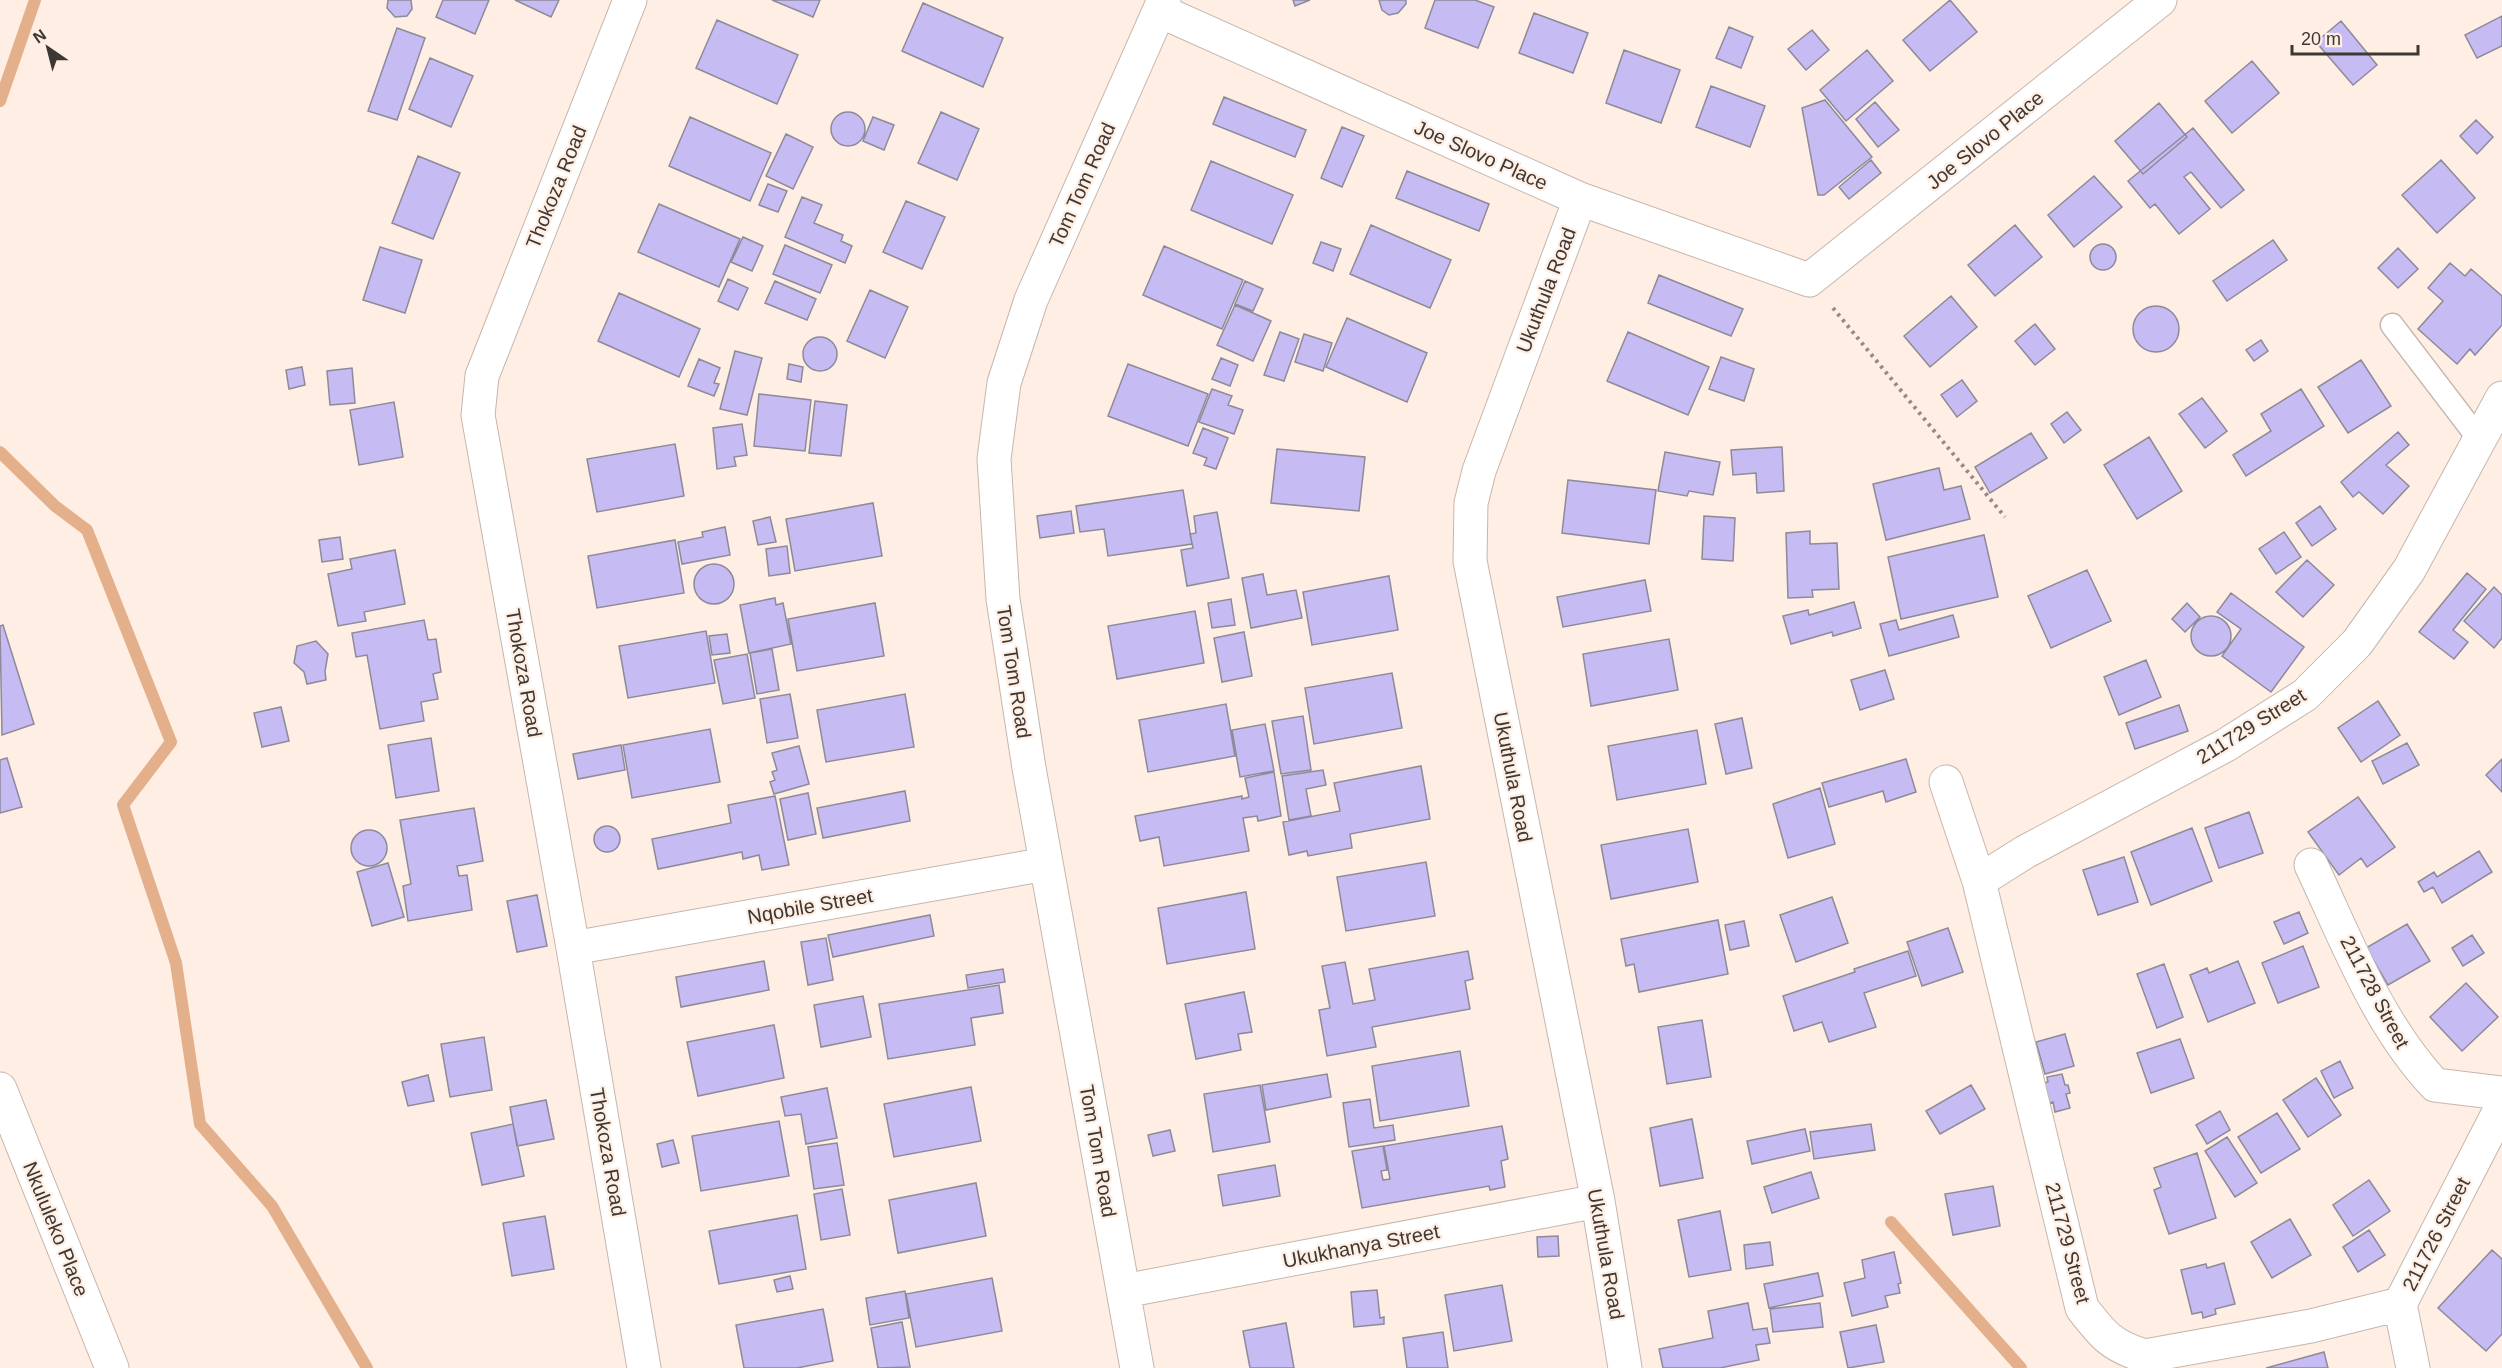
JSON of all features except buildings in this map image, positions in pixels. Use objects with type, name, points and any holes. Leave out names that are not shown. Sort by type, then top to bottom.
[{"type":"street","name":"Thokoza Road","points":[[630,0],[482,376],[478,415],[573,948],[644,1368]]},
{"type":"street","name":"Joe Slovo Place","points":[[1162,5],[1580,199],[1809,280],[2160,0]]},
{"type":"street","name":"Tom Tom Road","points":[[1137,1368],[1029,768],[1003,599],[994,459],[1004,382],[1031,300],[1162,5]]},
{"type":"street","name":"Ukuthula Road","points":[[1580,199],[1479,471],[1472,503],[1470,561],[1598,1201],[1625,1368]]},
{"type":"street","name":"211729 Street","points":[[1979,881],[2025,852],[2226,745],[2305,695],[2358,643],[2409,570],[2502,398]]},
{"type":"street","name":"211729 Street","points":[[1946,782],[1979,881],[2082,1308],[2099,1331],[2122,1350],[2145,1356],[2311,1326],[2400,1304]]},
{"type":"street","name":"Nqobile Street","points":[[573,948],[1046,864]]},
{"type":"street","name":"211728 Street","points":[[2311,865],[2376,1001],[2414,1062],[2435,1085],[2502,1093]]},
{"type":"street","name":"Nkululeko Place","points":[[0,1089],[112,1368]]},
{"type":"street","name":"211726 Street","points":[[2413,1368],[2400,1304],[2502,1106]]},
{"type":"street","name":"Ukukhanya Street","points":[[1124,1291],[1598,1201]]},
{"type":"lane","points":[[2392,325],[2479,439]]},
{"type":"path","points":[[1809,280],[2005,517]]},
{"type":"waterway","points":[[0,101],[35,0]]},
{"type":"waterway","points":[[0,452],[55,506],[87,530],[171,742],[123,805],[176,963],[200,1124],[272,1206],[367,1368]]},
{"type":"waterway","points":[[1891,1222],[2021,1368]]}]
